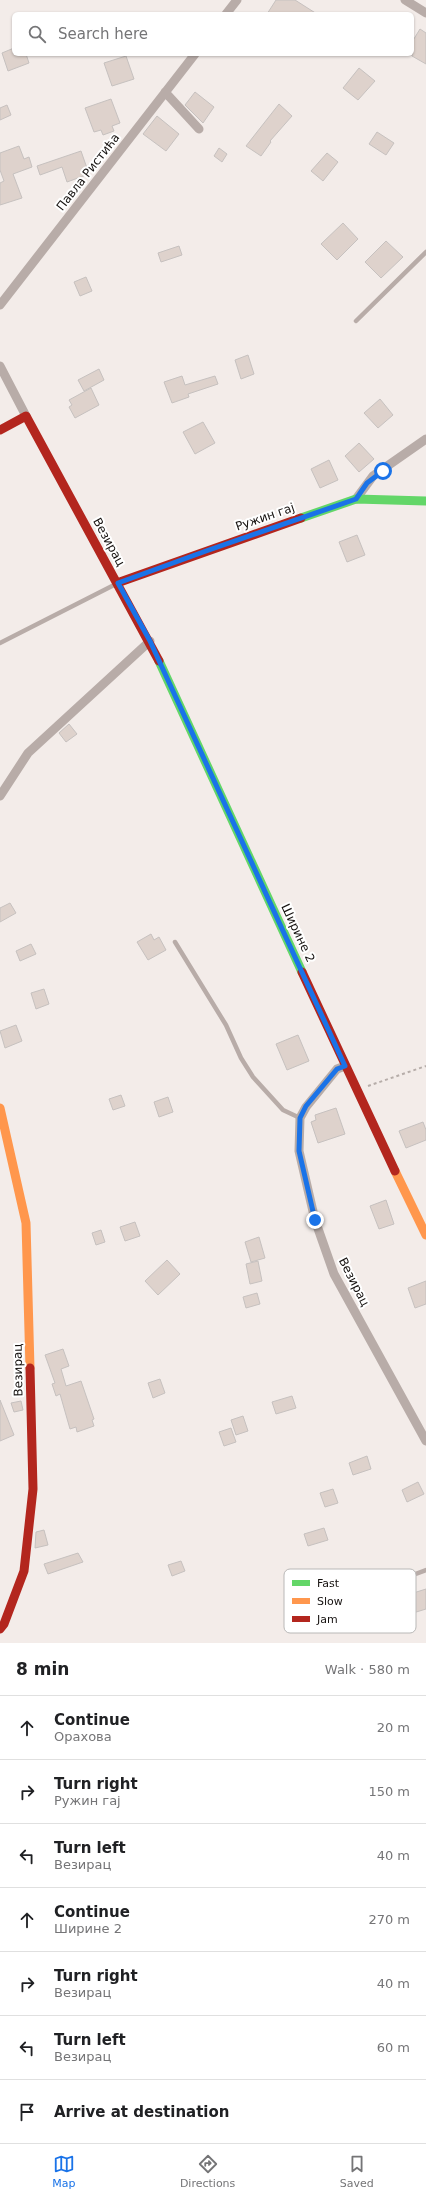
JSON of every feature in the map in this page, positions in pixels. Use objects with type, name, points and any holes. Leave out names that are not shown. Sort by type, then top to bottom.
[{"type":"street","points":[[228,12],[237,0]]},
{"type":"street","points":[[405,0],[426,13]]},
{"type":"street","name":"Павла Ристића","points":[[0,304],[193,56]]},
{"type":"street","points":[[165,92],[200,129]]},
{"type":"street","points":[[0,366],[26,416],[0,430]]},
{"type":"street","name":"Везирац","points":[[26,416],[150,641]]},
{"type":"street","points":[[356,499],[373,476],[426,439]]},
{"type":"street","name":"Ружин гај","points":[[118,583],[356,499],[426,500]]},
{"type":"street","points":[[0,796],[6,783],[28,753],[150,641]]},
{"type":"street","name":"Ширине 2","points":[[150,641],[345,1066],[358,1090],[426,1235]]},
{"type":"street","name":"Везирац","points":[[345,1066],[337,1069],[306,1106],[300,1118],[299,1151],[315,1220],[334,1274],[426,1441]]},
{"type":"street","name":"Везирац","points":[[0,1108],[26,1223],[33,1490],[24,1572],[4,1624],[0,1629]]},
{"type":"lane","points":[[356,321],[426,252]]},
{"type":"lane","points":[[0,643],[118,583]]},
{"type":"lane","points":[[175,942],[226,1025],[241,1058],[253,1078],[283,1110],[300,1118]]},
{"type":"lane","points":[[416,1574],[426,1570]]},
{"type":"path","points":[[358,1090],[426,1066]]},
{"type":"building","points":[[276,0],[295,0],[314,12],[268,12]]},
{"type":"building","points":[[420,29],[426,33],[426,64],[412,56],[414,56],[414,39]]},
{"type":"building","points":[[12,49],[12,56],[27,56],[29,63],[8,71],[2,53]]},
{"type":"building","points":[[126,56],[134,79],[112,86],[104,63]]},
{"type":"building","points":[[359,68],[375,81],[358,100],[343,88]]},
{"type":"building","points":[[195,92],[214,107],[203,123],[185,105]]},
{"type":"building","points":[[111,99],[120,123],[112,126],[114,131],[103,135],[101,130],[94,132],[85,108]]},
{"type":"building","points":[[279,104],[292,116],[270,141],[271,142],[261,156],[246,146]]},
{"type":"building","points":[[7,105],[11,115],[0,120],[0,108]]},
{"type":"building","points":[[157,116],[179,134],[166,151],[143,134]]},
{"type":"building","points":[[377,132],[394,143],[386,155],[369,144]]},
{"type":"building","points":[[19,146],[24,159],[29,157],[32,167],[13,174],[22,198],[0,205],[0,183],[4,181],[0,170],[0,153]]},
{"type":"building","points":[[219,148],[227,154],[222,162],[214,156]]},
{"type":"building","points":[[81,151],[89,174],[67,182],[62,167],[40,175],[37,166]]},
{"type":"building","points":[[327,153],[338,162],[323,181],[311,171]]},
{"type":"building","points":[[343,223],[358,239],[337,260],[321,244]]},
{"type":"building","points":[[386,241],[403,257],[381,278],[365,262]]},
{"type":"building","points":[[179,246],[182,255],[161,262],[158,253]]},
{"type":"building","points":[[86,277],[92,291],[80,296],[74,282]]},
{"type":"building","points":[[248,355],[254,374],[241,379],[235,360]]},
{"type":"building","points":[[99,369],[104,380],[84,391],[78,380]]},
{"type":"building","points":[[182,376],[185,385],[215,376],[218,384],[188,394],[189,397],[172,403],[164,382]]},
{"type":"building","points":[[91,388],[99,405],[75,418],[69,407],[72,405],[69,400]]},
{"type":"building","points":[[380,399],[393,415],[378,428],[364,413]]},
{"type":"building","points":[[203,422],[215,443],[195,454],[183,432]]},
{"type":"building","points":[[359,443],[374,459],[359,472],[345,456]]},
{"type":"building","points":[[329,460],[338,480],[320,488],[311,469]]},
{"type":"building","points":[[357,535],[365,555],[347,562],[339,542]]},
{"type":"building","points":[[69,724],[77,734],[66,742],[59,733]]},
{"type":"building","points":[[10,903],[16,913],[0,922],[0,908]]},
{"type":"building","points":[[151,934],[154,940],[159,937],[166,950],[148,960],[137,942]]},
{"type":"building","points":[[31,944],[36,954],[20,961],[16,951]]},
{"type":"building","points":[[44,989],[49,1004],[36,1009],[31,993]]},
{"type":"building","points":[[16,1025],[22,1041],[5,1048],[0,1031]]},
{"type":"building","points":[[298,1035],[309,1061],[287,1070],[276,1044]]},
{"type":"building","points":[[121,1095],[125,1106],[113,1110],[109,1099]]},
{"type":"building","points":[[168,1097],[173,1112],[159,1117],[154,1102]]},
{"type":"building","points":[[336,1108],[345,1134],[318,1143],[311,1122],[316,1120],[315,1115]]},
{"type":"building","points":[[423,1122],[426,1130],[426,1140],[406,1148],[399,1131]]},
{"type":"building","points":[[386,1200],[394,1224],[379,1229],[370,1206]]},
{"type":"building","points":[[135,1222],[140,1236],[125,1241],[120,1227]]},
{"type":"building","points":[[101,1230],[105,1242],[96,1245],[92,1233]]},
{"type":"building","points":[[259,1237],[265,1258],[251,1262],[245,1242]]},
{"type":"building","points":[[167,1260],[180,1274],[158,1295],[145,1281]]},
{"type":"building","points":[[258,1261],[262,1281],[250,1284],[246,1264]]},
{"type":"building","points":[[426,1281],[426,1304],[415,1308],[408,1288]]},
{"type":"building","points":[[257,1293],[260,1304],[246,1308],[243,1297]]},
{"type":"building","points":[[63,1349],[69,1366],[61,1369],[66,1386],[81,1381],[94,1419],[92,1420],[94,1426],[77,1432],[76,1427],[70,1429],[60,1394],[56,1396],[52,1384],[55,1383],[45,1355]]},
{"type":"building","points":[[160,1379],[165,1393],[153,1398],[148,1383]]},
{"type":"building","points":[[292,1396],[296,1408],[276,1414],[272,1402]]},
{"type":"building","points":[[0,1400],[14,1435],[0,1441]]},
{"type":"building","points":[[21,1401],[23,1410],[14,1412],[11,1403]]},
{"type":"building","points":[[243,1416],[248,1431],[236,1435],[231,1420]]},
{"type":"building","points":[[231,1428],[236,1442],[224,1446],[219,1432]]},
{"type":"building","points":[[367,1456],[371,1469],[353,1475],[349,1463]]},
{"type":"building","points":[[418,1482],[424,1494],[407,1502],[402,1490]]},
{"type":"building","points":[[333,1489],[338,1503],[325,1507],[320,1493]]},
{"type":"building","points":[[324,1528],[328,1540],[308,1546],[304,1534]]},
{"type":"building","points":[[44,1530],[48,1545],[35,1548],[36,1532]]},
{"type":"building","points":[[78,1553],[83,1562],[48,1574],[44,1564]]},
{"type":"building","points":[[181,1561],[185,1571],[172,1576],[168,1565]]},
{"type":"building","points":[[426,1589],[426,1609],[416,1612],[416,1592]]},
{"type":"traffic: fast","points":[[301,518],[356,499],[426,501]]},
{"type":"traffic: fast","points":[[159,661],[302,972]]},
{"type":"traffic: slow","points":[[0,1108],[26,1223],[30,1368]]},
{"type":"traffic: slow","points":[[395,1171],[426,1235]]},
{"type":"traffic: jam","points":[[0,430],[26,416],[159,661]]},
{"type":"traffic: jam","points":[[117,583],[301,518]]},
{"type":"traffic: jam","points":[[302,972],[395,1171]]},
{"type":"traffic: jam","points":[[0,1629],[4,1624],[24,1571],[33,1489],[30,1368]]},
{"type":"route","points":[[315,1220],[299,1151],[300,1118],[306,1106],[328,1082],[337,1069],[345,1066],[150,641],[118,583],[312,513],[356,499],[373,476],[383,471]]}]
